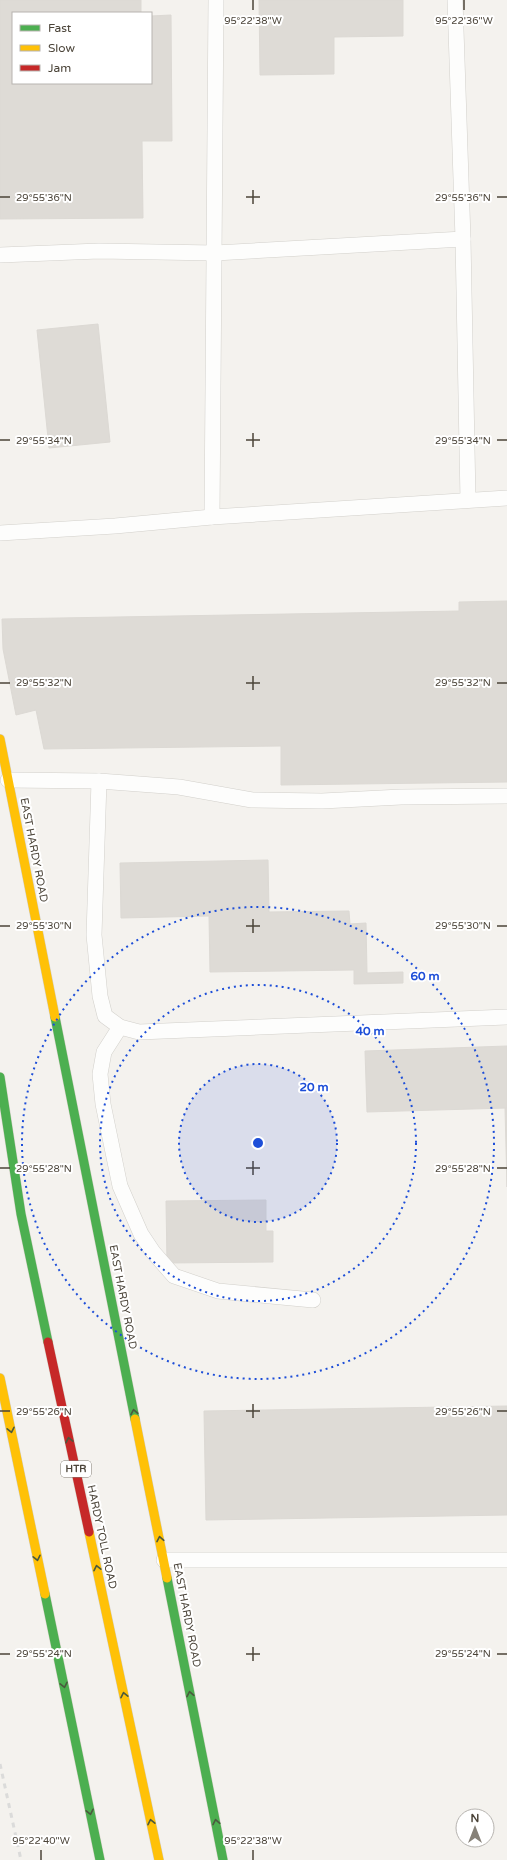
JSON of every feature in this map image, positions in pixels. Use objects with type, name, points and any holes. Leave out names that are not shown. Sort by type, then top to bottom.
[{"type":"main road","name":"EAST HARDY ROAD","points":[[0,740],[223,1860]]},
{"type":"main road","name":"HARDY TOLL ROAD","points":[[0,1078],[21,1214],[159,1860]]},
{"type":"main road","points":[[0,1378],[100,1860]]},
{"type":"lane","points":[[212,517],[216,0]]},
{"type":"lane","points":[[455,0],[463,239],[468,500]]},
{"type":"lane","points":[[0,255],[99,251],[215,253],[463,239]]},
{"type":"lane","points":[[0,533],[115,526],[212,517],[507,498]]},
{"type":"lane","points":[[8,780],[99,781],[178,787],[252,800],[322,801],[401,797],[507,796]]},
{"type":"lane","points":[[99,781],[94,935],[100,996],[105,1016],[120,1027],[139,1032],[507,1017]]},
{"type":"lane","points":[[120,1027],[104,1052],[100,1074],[103,1104],[120,1186],[141,1234],[153,1252],[174,1276],[218,1291],[313,1300]]},
{"type":"lane","points":[[164,1560],[507,1560]]},
{"type":"building","points":[[0,0],[141,0],[141,12],[12,12],[12,84],[152,84],[152,16],[171,15],[172,141],[142,141],[143,218],[0,219]]},
{"type":"building","points":[[259,0],[403,0],[403,36],[334,37],[334,74],[260,75]]},
{"type":"building","points":[[98,324],[110,442],[49,448],[37,330]]},
{"type":"building","points":[[507,601],[507,782],[281,785],[281,746],[44,749],[36,710],[16,715],[3,649],[2,619],[459,611],[459,602]]},
{"type":"building","points":[[268,860],[269,912],[349,911],[350,924],[366,923],[367,973],[403,972],[403,983],[354,984],[354,970],[210,972],[209,916],[121,918],[120,863]]},
{"type":"building","points":[[507,1046],[507,1108],[367,1112],[365,1051]]},
{"type":"building","points":[[505,1108],[507,1108],[507,1187]]},
{"type":"building","points":[[266,1200],[266,1231],[273,1231],[273,1262],[167,1263],[166,1201]]},
{"type":"building","points":[[507,1406],[507,1515],[206,1520],[204,1411]]},
{"type":"railway","points":[[0,1764],[21,1860]]},
{"type":"traffic: fast","points":[[55,1017],[135,1419]]},
{"type":"traffic: fast","points":[[0,1077],[21,1214],[48,1342]]},
{"type":"traffic: fast","points":[[167,1578],[223,1860]]},
{"type":"traffic: fast","points":[[45,1594],[100,1860]]},
{"type":"traffic: slow","points":[[0,739],[55,1017]]},
{"type":"traffic: slow","points":[[0,1378],[45,1594]]},
{"type":"traffic: slow","points":[[135,1419],[167,1578]]},
{"type":"traffic: slow","points":[[89,1532],[159,1860]]},
{"type":"traffic: jam","points":[[48,1342],[89,1532]]}]
